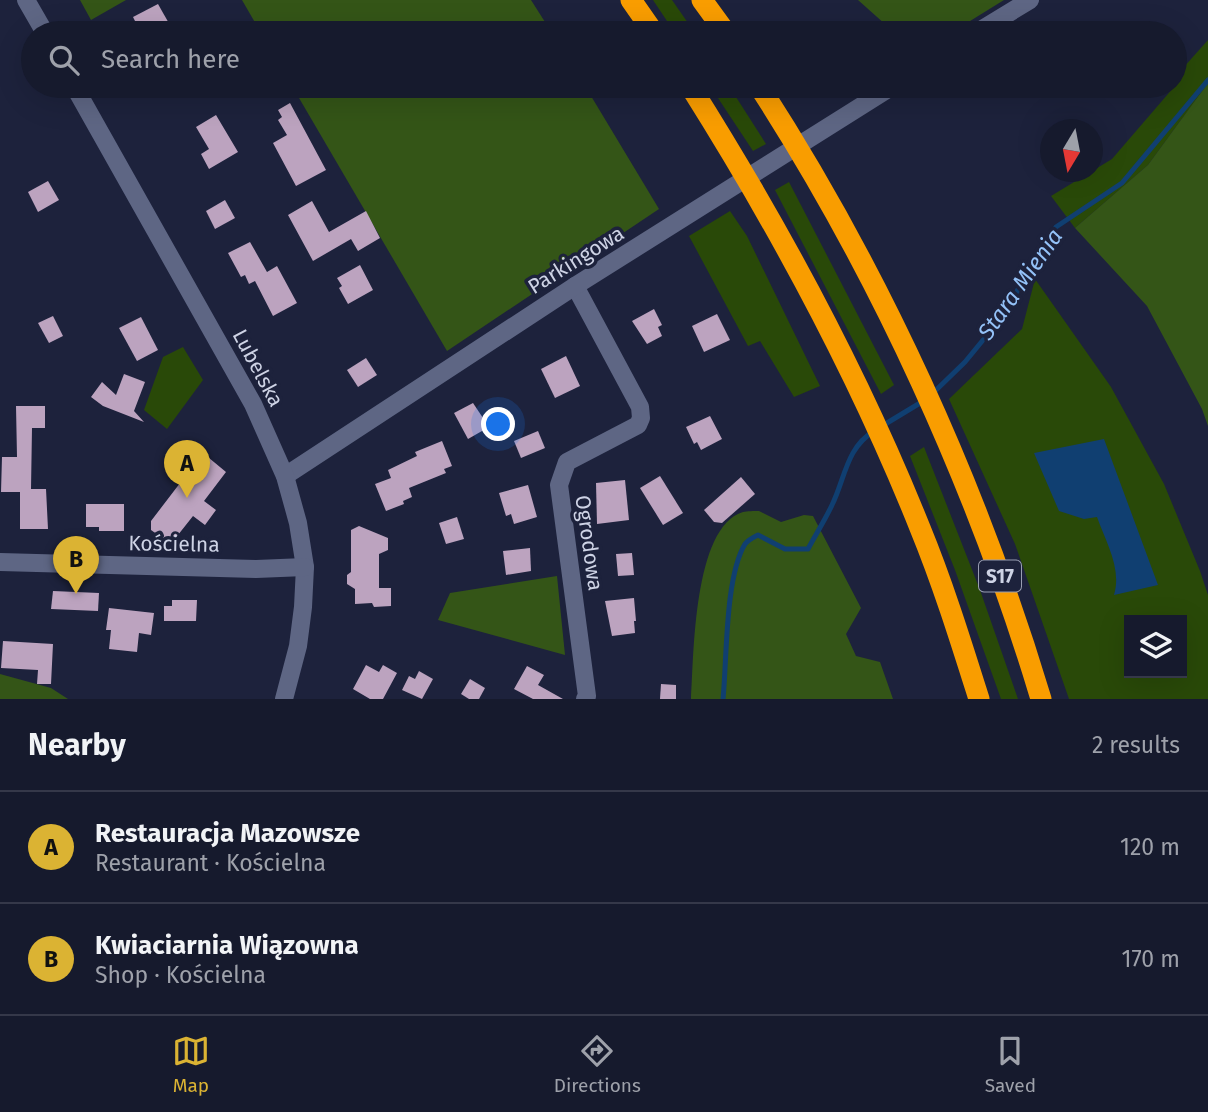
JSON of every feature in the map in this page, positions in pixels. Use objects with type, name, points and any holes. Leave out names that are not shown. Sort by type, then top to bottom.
[{"type":"highway","points":[[631,0],[646,21]]},
{"type":"highway","points":[[702,0],[717,21]]},
{"type":"highway","points":[[698,98],[776,226],[846,362],[891,460],[933,562],[979,699]]},
{"type":"highway","name":"S17","points":[[767,98],[824,194],[893,327],[953,455],[1020,633],[1041,699]]},
{"type":"street","points":[[26,0],[38,21]]},
{"type":"street","points":[[996,21],[1030,0]]},
{"type":"street","name":"Lubelska","points":[[81,98],[247,393],[285,476],[298,523],[304,567],[303,607],[289,697]]},
{"type":"street","name":"Parkingowa","points":[[285,476],[575,286],[873,98]]},
{"type":"street","name":"Ogrodowa","points":[[575,286],[640,407],[641,418],[638,425],[567,462],[559,485],[587,696],[585,699]]},
{"type":"street","name":"Kościelna","points":[[0,562],[256,569],[304,567]]},
{"type":"green space","points":[[80,0],[126,0],[91,20]]},
{"type":"green space","points":[[242,0],[531,0],[544,21],[254,21]]},
{"type":"green space","points":[[653,0],[672,0],[687,21],[667,21]]},
{"type":"green space","points":[[858,0],[1004,0],[970,21],[882,21]]},
{"type":"green space","points":[[1208,40],[1208,83],[1148,165],[1075,228],[1051,196],[1074,182],[1103,182],[1103,164],[1112,159],[1165,98],[1187,98],[1187,64]]},
{"type":"green space","points":[[1208,83],[1208,426],[1202,409],[1147,306],[1075,228],[1148,165]]},
{"type":"green space","points":[[299,98],[592,98],[659,209],[447,351]]},
{"type":"green space","points":[[718,98],[737,98],[766,144],[753,151]]},
{"type":"green space","points":[[789,182],[894,385],[881,394],[775,190]]},
{"type":"green space","points":[[730,211],[747,236],[820,386],[794,397],[760,341],[748,346],[689,236]]},
{"type":"green space","points":[[1035,279],[1111,387],[1164,484],[1200,571],[1208,595],[1208,699],[1069,699],[1015,544],[949,399],[1022,329]]},
{"type":"green space","points":[[183,347],[203,380],[167,429],[144,410],[163,357]]},
{"type":"green space","points":[[924,447],[980,590],[1018,699],[1001,699],[955,570],[910,456]]},
{"type":"green space","points":[[759,511],[781,522],[804,515],[813,516],[861,608],[846,634],[856,656],[880,662],[893,699],[691,699],[699,595],[705,566],[714,542],[727,523],[743,512]]},
{"type":"green space","points":[[557,576],[565,655],[438,620],[450,593]]},
{"type":"green space","points":[[0,674],[51,688],[68,699],[0,699]]},
{"type":"water","points":[[1104,439],[1158,585],[1114,595],[1115,565],[1097,517],[1084,519],[1059,511],[1034,453]]},
{"type":"building","points":[[158,4],[168,21],[135,21],[133,17]]},
{"type":"building","points":[[290,103],[326,170],[296,186],[273,143],[287,135],[278,120],[282,117],[278,110]]},
{"type":"building","points":[[216,115],[238,152],[209,169],[201,154],[209,149],[196,127]]},
{"type":"building","points":[[48,181],[59,200],[38,212],[28,192]]},
{"type":"building","points":[[225,200],[235,218],[215,229],[206,211]]},
{"type":"building","points":[[312,201],[329,232],[366,211],[380,238],[358,251],[351,239],[313,261],[288,215]]},
{"type":"building","points":[[250,242],[267,272],[277,266],[297,303],[273,316],[255,281],[249,284],[245,275],[241,277],[228,253]]},
{"type":"building","points":[[360,265],[373,290],[348,304],[337,278]]},
{"type":"building","points":[[654,309],[662,325],[658,327],[662,336],[647,344],[632,321]]},
{"type":"building","points":[[717,314],[730,340],[704,352],[692,326]]},
{"type":"building","points":[[53,316],[63,336],[49,343],[38,323]]},
{"type":"building","points":[[141,317],[158,350],[137,361],[119,328]]},
{"type":"building","points":[[566,356],[580,386],[555,398],[541,369]]},
{"type":"building","points":[[366,358],[377,375],[358,387],[347,370]]},
{"type":"building","points":[[124,374],[145,382],[134,411],[144,422],[103,406],[91,397],[102,382],[116,395]]},
{"type":"building","points":[[473,403],[489,427],[468,439],[454,413]]},
{"type":"building","points":[[16,406],[45,406],[45,428],[32,428],[31,489],[46,489],[48,529],[20,529],[20,492],[1,492],[2,457],[17,457]]},
{"type":"building","points":[[710,416],[722,439],[701,450],[697,442],[694,444],[686,427]]},
{"type":"building","points":[[538,431],[545,448],[521,458],[514,441]]},
{"type":"building","points":[[442,441],[452,466],[444,469],[446,473],[409,488],[412,497],[403,501],[404,504],[386,511],[375,484],[391,478],[388,470],[417,456],[415,452]]},
{"type":"building","points":[[203,453],[226,472],[204,501],[216,510],[205,525],[193,516],[174,540],[165,540],[151,530],[151,521]]},
{"type":"building","points":[[660,476],[683,513],[663,525],[640,488]]},
{"type":"building","points":[[741,477],[755,494],[722,523],[714,522],[704,510]]},
{"type":"building","points":[[625,480],[629,520],[597,524],[596,483]]},
{"type":"building","points":[[528,485],[537,517],[514,524],[511,514],[506,516],[499,493]]},
{"type":"building","points":[[86,504],[124,504],[124,531],[99,531],[99,527],[86,527]]},
{"type":"building","points":[[457,517],[464,539],[446,544],[439,523]]},
{"type":"building","points":[[359,526],[388,538],[388,550],[379,554],[379,588],[391,588],[391,606],[355,604],[355,589],[347,584],[347,575],[351,572],[351,530]]},
{"type":"building","points":[[530,548],[531,571],[506,575],[503,551]]},
{"type":"building","points":[[632,553],[634,575],[618,576],[616,554]]},
{"type":"building","points":[[53,591],[99,593],[98,611],[51,609]]},
{"type":"building","points":[[634,598],[635,633],[612,636],[605,601]]},
{"type":"building","points":[[172,600],[197,600],[196,621],[164,621],[164,606],[172,606]]},
{"type":"building","points":[[109,608],[154,613],[151,635],[139,633],[137,652],[109,649],[111,630],[106,630]]},
{"type":"building","points":[[3,641],[53,644],[51,684],[37,684],[38,670],[1,668]]},
{"type":"building","points":[[366,665],[379,672],[383,665],[397,673],[383,699],[370,699],[353,689]]},
{"type":"building","points":[[527,666],[544,675],[538,685],[563,699],[533,699],[514,689]]},
{"type":"building","points":[[419,671],[433,679],[422,699],[402,690],[409,676],[415,679]]},
{"type":"building","points":[[470,679],[485,688],[479,699],[469,699],[461,694]]},
{"type":"building","points":[[661,684],[676,685],[676,699],[660,699]]},
{"type":"waterway","name":"Stara Mienia","points":[[932,394],[965,362],[1006,312],[1031,265],[1056,227],[1122,183],[1208,80]]},
{"type":"waterway","name":"Stara Mienia","points":[[882,426],[925,400]]},
{"type":"waterway","name":"Stara Mienia","points":[[723,699],[730,597],[738,558],[745,544],[758,535],[785,549],[808,549],[832,505],[857,446],[874,431]]},
{"type":"place","name":"Restauracja Mazowsze","points":[[187,498]]},
{"type":"place","name":"Kwiaciarnia Wiązowna","points":[[76,594]]}]
